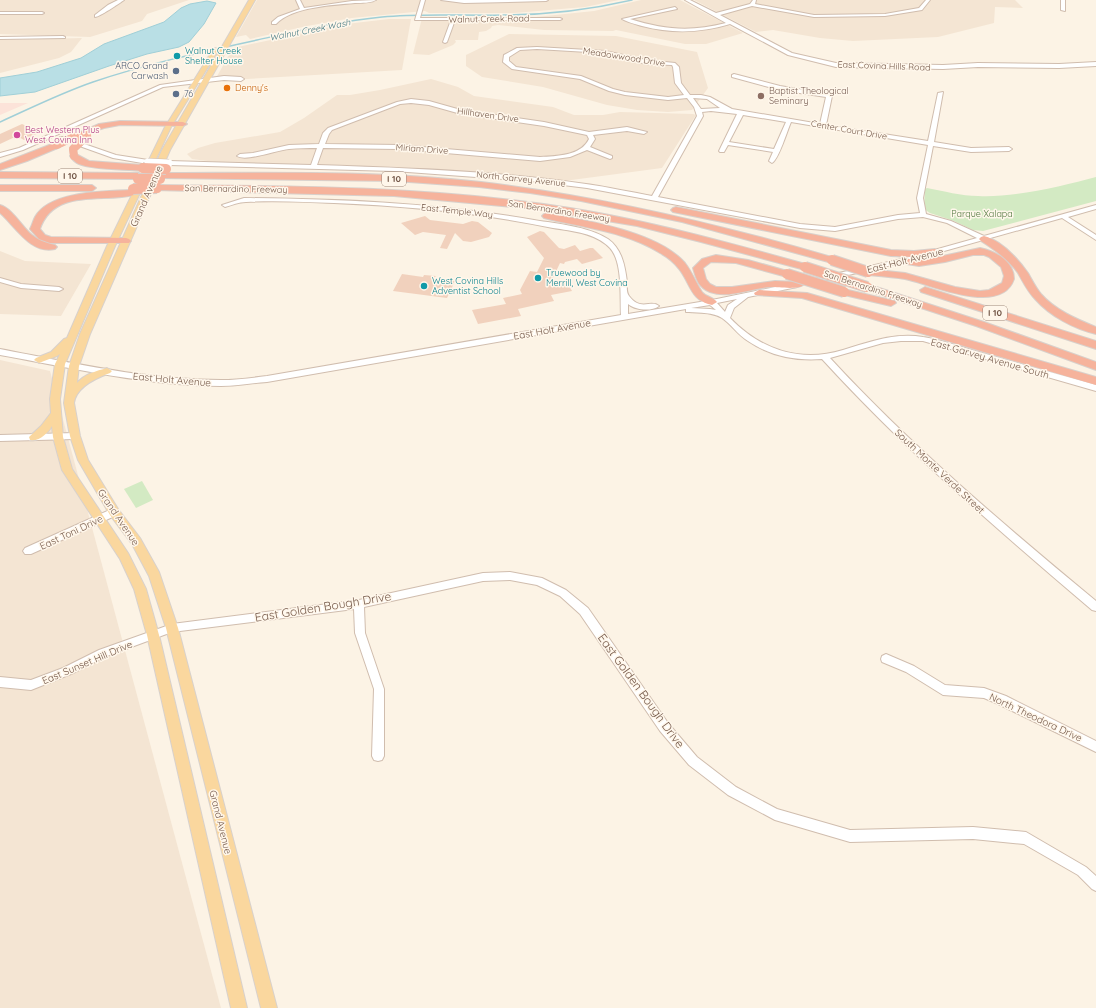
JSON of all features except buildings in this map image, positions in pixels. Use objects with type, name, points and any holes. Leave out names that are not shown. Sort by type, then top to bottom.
[{"type":"highway","points":[[0,167],[57,145],[102,130],[122,127],[181,125]]},
{"type":"highway","points":[[82,136],[73,149],[74,156],[81,162],[138,178]]},
{"type":"highway","name":"I 10","points":[[0,175],[138,178]]},
{"type":"highway","name":"San Bernardino Freeway","points":[[161,179],[323,176],[429,180],[521,190],[619,207],[672,217],[790,247],[1096,345]]},
{"type":"highway","points":[[126,241],[112,243],[50,240],[38,233],[35,229],[39,217],[44,212],[63,201],[89,195],[138,178]]},
{"type":"highway","points":[[0,179],[138,178],[413,189],[556,205],[598,212],[612,219]]},
{"type":"highway","points":[[0,183],[138,178],[278,180],[400,184],[501,193],[600,208],[619,207]]},
{"type":"highway","name":"I 10","points":[[0,188],[138,178]]},
{"type":"highway","name":"San Bernardino Freeway","points":[[161,179],[177,188],[325,191],[430,196],[536,206],[612,219],[703,238],[805,267],[980,324],[1096,366]]},
{"type":"highway","points":[[521,190],[553,191],[666,208],[891,253],[914,254],[935,252]]},
{"type":"highway","points":[[430,196],[521,211],[592,226],[647,242],[667,252],[679,262],[701,296],[712,302]]},
{"type":"highway","points":[[0,208],[8,214],[28,239],[44,246],[106,247],[112,243]]},
{"type":"highway","points":[[984,239],[995,245],[1014,261],[1033,291],[1044,303],[1068,319],[1096,331]]},
{"type":"highway","points":[[868,272],[910,277],[960,291],[977,293],[998,290],[1006,284],[1009,278],[1008,271],[1000,260],[989,253],[981,251],[971,251],[945,259],[919,263],[903,262]]},
{"type":"highway","points":[[798,284],[762,284],[725,291],[714,291],[707,287],[702,281],[698,275],[698,268],[702,262],[710,258],[750,264],[844,292],[980,324]]},
{"type":"highway","points":[[754,294],[803,295],[1096,381]]},
{"type":"main road","name":"Grand Avenue","points":[[239,1008],[153,635],[140,589],[124,556],[68,470],[58,437],[55,400],[60,364],[112,243],[170,126],[244,0]]},
{"type":"main road","name":"Grand Avenue","points":[[252,0],[166,150],[85,334],[74,366],[70,401],[75,436],[83,460],[114,512],[136,541],[155,574],[172,628],[268,1008]]},
{"type":"main road","points":[[39,360],[54,354],[71,336]]},
{"type":"main road","points":[[70,401],[77,386],[84,379],[107,371]]},
{"type":"main road","points":[[34,437],[45,429],[56,413]]},
{"type":"street","points":[[98,16],[110,6],[122,0]]},
{"type":"street","points":[[298,0],[302,9]]},
{"type":"street","points":[[274,23],[279,16],[302,9],[354,1],[374,0]]},
{"type":"street","name":"Walnut Creek Road","points":[[423,0],[417,16],[453,20],[560,19]]},
{"type":"street","points":[[443,0],[546,0]]},
{"type":"street","name":"East Covina Hills Road","points":[[687,0],[730,24],[790,54],[836,65],[943,67],[990,65],[1060,66],[1096,64]]},
{"type":"street","points":[[752,5],[757,0]]},
{"type":"street","points":[[716,15],[752,5],[814,16],[886,15],[920,9],[928,0]]},
{"type":"street","points":[[1063,0],[1063,10]]},
{"type":"street","points":[[675,8],[624,19],[670,31],[694,31],[730,24]]},
{"type":"street","points":[[0,13],[42,13]]},
{"type":"street","points":[[446,42],[453,20]]},
{"type":"street","points":[[0,38],[63,36]]},
{"type":"street","name":"Meadowwood Drive","points":[[506,56],[518,49],[538,48],[605,52],[646,62],[673,64],[676,66],[677,81],[691,97]]},
{"type":"street","name":"Center Court Drive","points":[[506,56],[506,62],[514,68],[577,76],[612,90],[658,97],[703,97],[713,100],[726,110],[930,144],[972,150],[1009,149]]},
{"type":"street","points":[[734,76],[780,88],[829,96],[823,125]]},
{"type":"street","points":[[0,156],[22,149],[148,91],[173,83],[242,79]]},
{"type":"street","points":[[923,215],[920,198],[941,94]]},
{"type":"street","points":[[654,198],[698,121],[699,111],[691,97]]},
{"type":"street","name":"Hillhaven Drive","points":[[313,166],[326,133],[337,126],[399,103],[411,101],[429,103],[461,112],[544,124],[589,134],[627,129],[644,132]]},
{"type":"street","points":[[699,111],[711,109],[726,110]]},
{"type":"street","points":[[722,151],[741,112]]},
{"type":"street","points":[[772,161],[789,120]]},
{"type":"street","points":[[589,134],[592,139],[588,148],[610,157]]},
{"type":"street","name":"North Garvey Avenue","points":[[53,135],[115,157],[138,178],[161,179],[313,166],[394,169],[523,178],[587,186],[800,226],[835,229],[898,217],[923,215],[949,222],[984,239]]},
{"type":"street","points":[[726,143],[777,151]]},
{"type":"street","name":"Miriam Drive","points":[[240,156],[253,155],[289,147],[321,146],[399,147],[540,159],[568,155],[588,148]]},
{"type":"street","name":"East Temple Way","points":[[225,205],[244,200],[375,202],[488,213],[587,233],[606,242],[612,247],[621,262],[625,317]]},
{"type":"street","name":"East Holt Avenue","points":[[0,352],[60,364],[162,380],[192,383],[222,383],[267,379],[754,294],[903,262],[1096,207]]},
{"type":"street","points":[[1062,216],[1096,238]]},
{"type":"street","points":[[0,280],[24,287],[59,289]]},
{"type":"street","points":[[623,293],[632,305],[636,307],[686,303],[700,304]]},
{"type":"street","points":[[673,309],[710,311],[727,317],[730,307],[754,294]]},
{"type":"street","name":"East Garvey Avenue South","points":[[712,302],[751,340],[770,350],[791,355],[824,357],[840,354],[884,340],[909,338],[923,339],[1096,388]]},
{"type":"street","name":"South Monte Verde Street","points":[[824,357],[845,380],[925,458],[977,506],[1096,607]]},
{"type":"street","points":[[0,438],[75,436]]},
{"type":"street","name":"East Toni Drive","points":[[28,551],[114,512]]},
{"type":"street","name":"East Golden Bough Drive","points":[[172,628],[359,604],[483,577],[510,576],[539,581],[563,593],[584,611],[664,727],[693,761],[732,791],[775,814],[850,836],[973,833],[1026,838],[1082,871],[1096,885]]},
{"type":"street","points":[[359,604],[360,633],[379,689],[378,756]]},
{"type":"street","name":"East Sunset Hill Drive","points":[[0,682],[31,684],[68,671],[103,652],[172,628]]},
{"type":"street","name":"North Theodora Drive","points":[[886,659],[910,669],[943,690],[984,693],[1002,700],[1096,747]]},
{"type":"shaded area","points":[[0,0],[189,0],[147,14],[142,21],[90,37],[0,34]]},
{"type":"shaded area","points":[[257,0],[619,0],[585,7],[514,13],[414,12],[352,18],[307,26],[250,39],[246,35],[236,37]]},
{"type":"shaded area","points":[[641,0],[680,0],[743,33],[706,44],[685,44],[616,30],[544,30],[498,25],[492,26],[486,31],[479,32],[478,40],[455,40],[456,42],[453,45],[429,55],[413,54],[422,18],[526,18],[594,11]]},
{"type":"shaded area","points":[[694,0],[1015,0],[1023,8],[995,7],[994,23],[938,37],[853,41],[820,38],[773,30],[756,32]]},
{"type":"shaded area","points":[[389,19],[411,19],[402,70],[247,79],[216,78],[233,48],[346,24]]},
{"type":"shaded area","points":[[509,34],[616,36],[697,52],[708,88],[692,110],[668,112],[637,110],[607,105],[543,87],[482,77],[466,66],[466,55]]},
{"type":"shaded area","points":[[82,38],[71,52],[59,58],[0,73],[0,40]]},
{"type":"shaded area","points":[[431,79],[458,87],[474,96],[553,107],[574,115],[603,115],[620,112],[696,115],[662,168],[564,181],[425,169],[338,165],[223,163],[192,159],[187,154],[198,148],[215,143],[280,132],[304,118],[337,95],[350,95],[380,90]]},
{"type":"shaded area","points":[[0,103],[28,103],[0,115]]},
{"type":"shaded area","points":[[0,251],[25,261],[91,264],[61,316],[0,314]]},
{"type":"shaded area","points":[[0,360],[50,371],[221,1008],[0,1008]]},
{"type":"green space","name":"Parque Xalapa","points":[[1096,177],[1096,201],[983,231],[973,230],[954,221],[930,213],[924,209],[925,189],[927,188],[972,196],[992,196],[1038,191]]},
{"type":"green space","points":[[142,481],[153,500],[136,508],[124,489]]},
{"type":"water","points":[[207,1],[216,3],[204,24],[189,42],[179,47],[147,54],[35,92],[0,96],[0,78],[37,72],[81,58],[104,44],[164,22],[181,8],[190,4]]},
{"type":"waterway","name":"Walnut Creek Wash","points":[[0,122],[69,91],[113,76],[195,54],[319,27],[351,21],[397,16],[519,15],[552,13],[600,7],[632,0]]},
{"type":"place","name":"Walnut Creek Shelter House","points":[[177,56]]},
{"type":"place","name":"ARCO Grand Carwash","points":[[176,71]]},
{"type":"place","name":"Denny's","points":[[227,88]]},
{"type":"place","name":"76","points":[[176,94]]},
{"type":"place","name":"Baptist Theological Seminary","points":[[761,96]]},
{"type":"place","name":"Best Western Plus West Covina Inn","points":[[17,135]]},
{"type":"place","name":"Truewood by Merrill, West Covina","points":[[538,278]]},
{"type":"place","name":"West Covina Hills Adventist School","points":[[424,286]]}]
